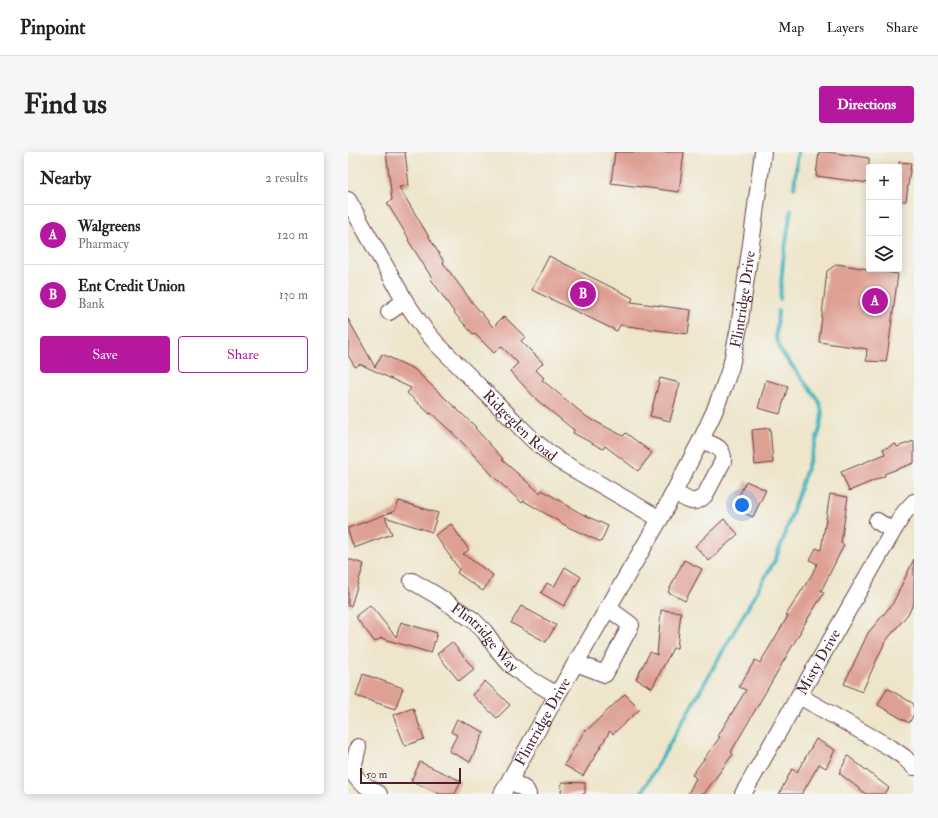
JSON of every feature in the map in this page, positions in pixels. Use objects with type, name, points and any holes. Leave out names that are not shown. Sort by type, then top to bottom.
[{"type":"street","name":"Flintridge Drive","points":[[502,794],[557,695],[660,519],[702,440],[724,386],[731,366],[743,306],[763,152]]},
{"type":"street","name":"Ridgeglen Road","points":[[348,200],[405,301],[437,344],[534,441],[558,460],[660,519]]},
{"type":"street","points":[[390,312],[405,301]]},
{"type":"street","points":[[674,492],[691,502],[701,500],[705,495],[723,461],[724,456],[720,449],[702,440]]},
{"type":"street","name":"Misty Drive","points":[[744,794],[893,531],[904,513],[914,502]]},
{"type":"street","points":[[877,521],[893,531]]},
{"type":"street","name":"Flintridge Way","points":[[412,581],[473,620],[485,632],[510,664],[523,675],[557,695]]},
{"type":"street","name":"Flintridge Drive","points":[[576,663],[605,674],[632,625],[608,608]]},
{"type":"street","points":[[799,696],[891,748],[904,757],[914,767]]},
{"type":"street","points":[[358,747],[352,772],[354,786],[378,794]]},
{"type":"street","name":"Flintridge Drive","points":[[510,780],[526,790],[528,794]]},
{"type":"building","points":[[386,152],[405,152],[409,186],[399,187],[444,262],[443,263],[472,302],[493,327],[504,316],[525,337],[521,341],[543,363],[536,370],[544,378],[542,380],[587,417],[623,436],[626,433],[652,453],[638,471],[605,446],[603,449],[573,433],[574,430],[537,400],[510,371],[518,363],[501,346],[494,353],[475,334],[474,335],[456,315],[431,279],[432,278],[387,203],[392,200]]},
{"type":"building","points":[[615,152],[684,152],[679,192],[611,183]]},
{"type":"building","points":[[819,152],[869,158],[869,164],[866,164],[866,183],[816,176]]},
{"type":"building","points":[[899,162],[911,163],[906,201],[902,201],[902,164],[899,164]]},
{"type":"building","points":[[549,256],[633,298],[631,302],[691,310],[688,334],[620,325],[617,331],[532,290]]},
{"type":"building","points":[[837,264],[866,269],[866,272],[886,272],[898,274],[886,362],[866,361],[867,349],[819,342],[827,271]]},
{"type":"building","points":[[348,319],[375,367],[382,354],[414,369],[476,427],[475,428],[503,459],[502,460],[540,493],[542,490],[580,513],[608,526],[601,542],[570,528],[524,501],[522,503],[495,478],[460,440],[407,393],[411,388],[360,364],[355,367],[348,355]]},
{"type":"building","points":[[660,378],[680,383],[670,421],[650,416]]},
{"type":"building","points":[[766,380],[788,386],[780,414],[758,408]]},
{"type":"building","points":[[770,428],[773,463],[755,465],[752,430]]},
{"type":"building","points":[[914,441],[914,463],[884,474],[885,476],[849,491],[841,472],[885,454],[883,449],[896,444],[897,447]]},
{"type":"building","points":[[746,481],[766,490],[753,517],[733,508]]},
{"type":"building","points":[[830,494],[848,497],[841,543],[844,545],[821,591],[824,593],[800,631],[731,752],[733,754],[704,794],[688,794],[696,778],[692,775],[720,737],[718,736],[746,690],[739,687],[755,660],[760,663],[788,616],[786,615],[817,564],[810,560],[816,548],[821,550]]},
{"type":"building","points":[[399,501],[438,513],[432,532],[385,517],[392,534],[354,548],[348,528],[395,511]]},
{"type":"building","points":[[724,519],[738,534],[709,561],[695,546]]},
{"type":"building","points":[[451,524],[469,550],[463,554],[493,575],[483,591],[457,573],[459,569],[435,535]]},
{"type":"building","points":[[348,559],[364,564],[351,606],[348,606]]},
{"type":"building","points":[[914,559],[914,603],[908,614],[885,642],[862,692],[844,684],[868,633],[893,603]]},
{"type":"building","points":[[684,560],[702,569],[685,601],[668,592]]},
{"type":"building","points":[[565,567],[581,577],[564,606],[541,593],[547,583],[554,587]]},
{"type":"building","points":[[370,605],[396,637],[401,622],[437,633],[431,653],[381,638],[375,642],[357,619],[357,615]]},
{"type":"building","points":[[521,606],[556,625],[546,642],[511,623]]},
{"type":"building","points":[[661,610],[681,612],[677,648],[673,648],[652,688],[636,679],[650,652],[657,655]]},
{"type":"building","points":[[452,642],[474,669],[459,681],[437,654]]},
{"type":"building","points":[[363,674],[403,688],[395,709],[356,696]]},
{"type":"building","points":[[485,681],[510,705],[497,718],[472,695]]},
{"type":"building","points":[[887,688],[914,704],[914,714],[909,723],[878,705]]},
{"type":"building","points":[[625,694],[640,709],[613,734],[610,731],[583,776],[564,765],[585,730],[586,731]]},
{"type":"building","points":[[413,708],[424,739],[405,746],[393,715]]},
{"type":"building","points":[[457,719],[484,732],[470,762],[449,751],[457,735],[451,732]]},
{"type":"building","points":[[816,739],[835,750],[826,768],[819,764],[802,794],[779,794],[792,769],[797,772]]},
{"type":"building","points":[[848,756],[889,788],[884,794],[866,794],[839,773]]},
{"type":"building","points":[[420,762],[461,781],[455,794],[440,794],[411,781]]},
{"type":"building","points":[[562,782],[585,783],[585,794],[561,794]]},
{"type":"waterway","points":[[794,188],[798,152]]},
{"type":"waterway","points":[[780,299],[783,261],[791,210]]},
{"type":"waterway","points":[[641,794],[775,560],[820,429],[822,412],[819,401],[780,350],[776,336],[778,311]]},
{"type":"place","name":"Ent Credit Union","points":[[583,294]]},
{"type":"place","name":"Walgreens","points":[[875,301]]}]
